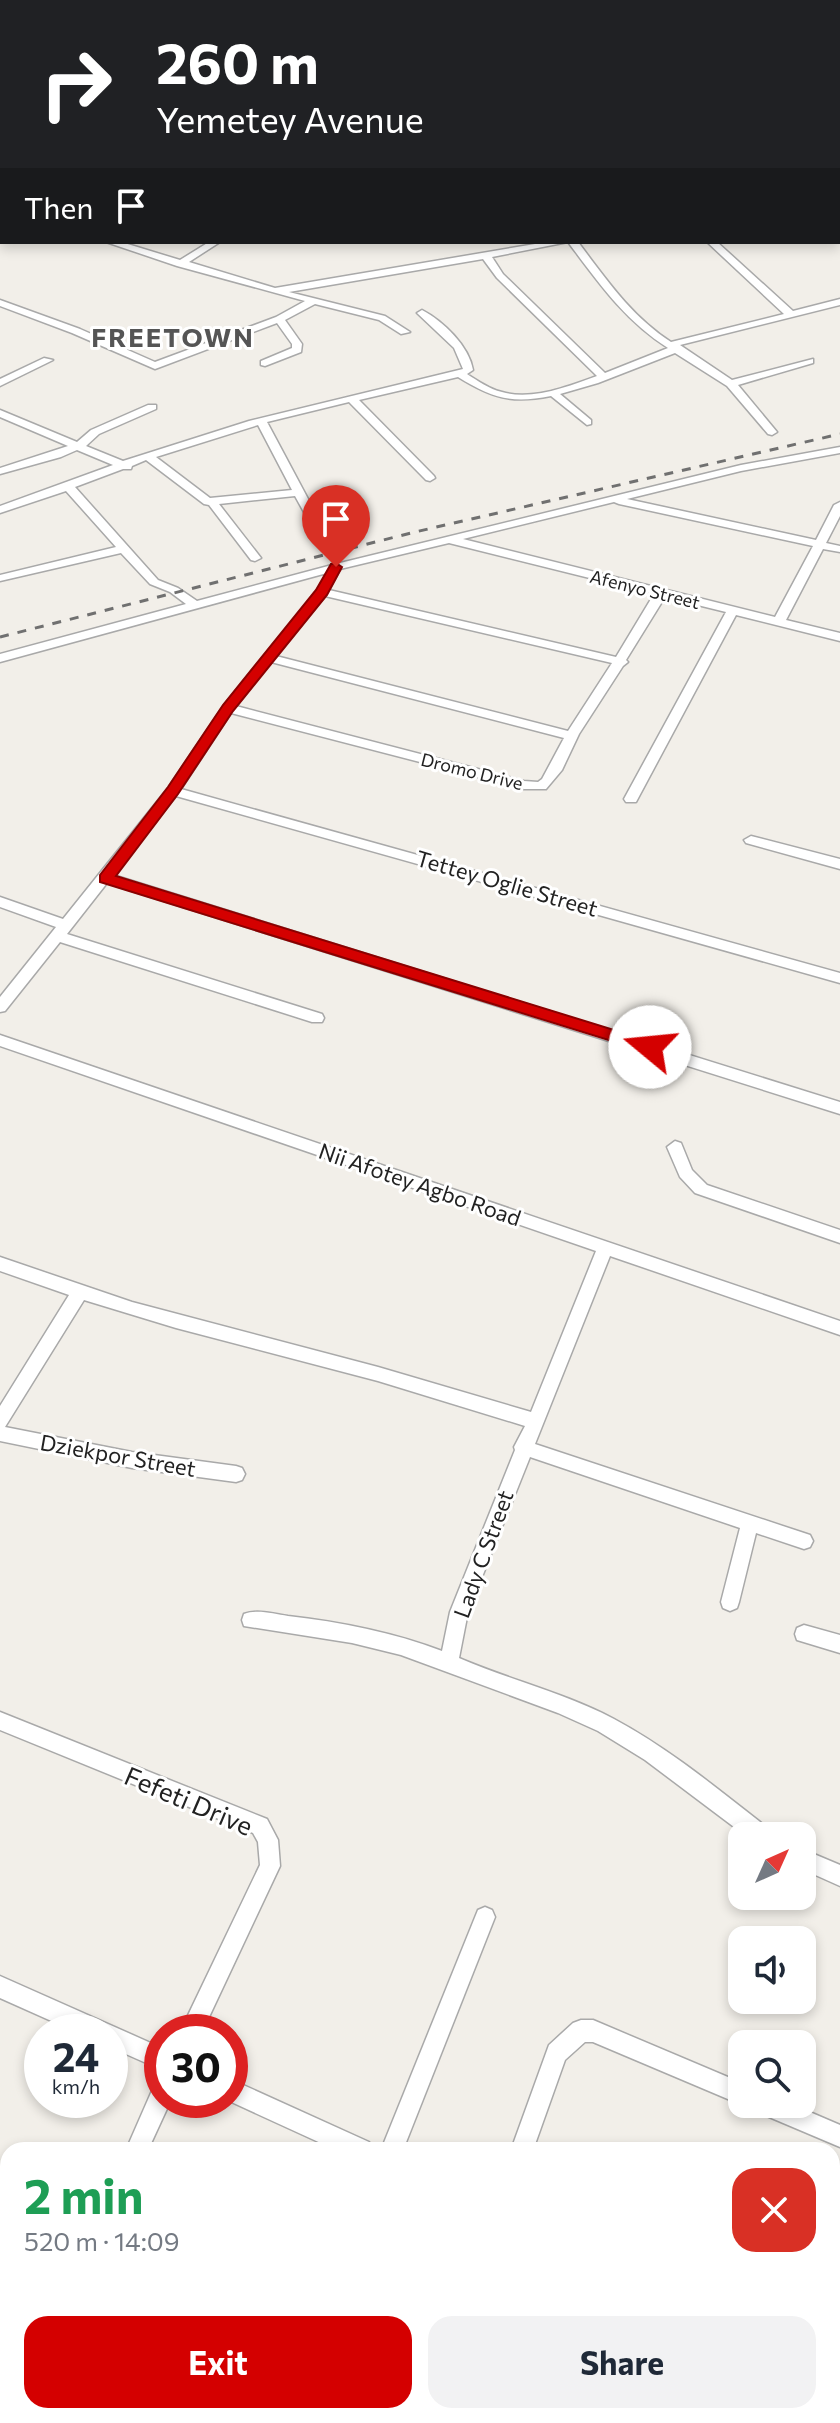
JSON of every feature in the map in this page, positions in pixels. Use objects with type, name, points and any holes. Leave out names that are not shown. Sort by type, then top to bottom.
[{"type":"street","points":[[117,244],[311,302],[382,318],[405,332]]},
{"type":"street","points":[[180,264],[212,244]]},
{"type":"street","points":[[275,291],[449,256],[486,256],[553,244]]},
{"type":"street","points":[[575,244],[625,310],[731,384],[772,432]]},
{"type":"street","points":[[714,244],[791,315]]},
{"type":"street","points":[[486,256],[500,276],[603,376]]},
{"type":"street","points":[[0,303],[76,331],[155,366],[279,319],[311,302]]},
{"type":"street","points":[[459,374],[492,393],[513,398],[552,392],[603,376],[674,347],[840,302]]},
{"type":"street","points":[[0,510],[70,488],[149,457],[262,422],[468,370],[468,363],[455,345],[422,313]]},
{"type":"street","points":[[265,363],[297,350],[297,344],[279,319]]},
{"type":"street","points":[[0,383],[48,360]]},
{"type":"street","points":[[731,384],[809,361]]},
{"type":"street","points":[[552,392],[587,422]]},
{"type":"street","points":[[351,398],[430,478]]},
{"type":"street","points":[[0,471],[81,444],[95,432],[152,407]]},
{"type":"street","points":[[0,413],[81,444],[127,467]]},
{"type":"street","points":[[262,422],[309,512]]},
{"type":"street","points":[[0,658],[192,603],[336,567],[771,462],[840,450]]},
{"type":"street","points":[[149,457],[200,497],[212,502],[300,492]]},
{"type":"street","points":[[70,488],[154,582],[174,590],[192,603]]},
{"type":"street","points":[[613,500],[840,549]]},
{"type":"street","points":[[212,502],[255,558]]},
{"type":"street","points":[[779,622],[840,505]]},
{"type":"street","name":"Afenyo Street","points":[[451,540],[840,637]]},
{"type":"street","points":[[0,578],[126,548]]},
{"type":"street","points":[[0,1007],[173,791],[228,708],[322,592],[336,567]]},
{"type":"street","points":[[322,592],[622,662]]},
{"type":"street","name":"Dromo Drive","points":[[228,708],[533,787],[541,786],[549,779],[572,736],[622,662],[661,593]]},
{"type":"street","points":[[631,799],[733,610]]},
{"type":"street","points":[[269,658],[572,736]]},
{"type":"street","name":"Tettey Oglie Street","points":[[173,791],[840,978]]},
{"type":"street","points":[[751,840],[840,864]]},
{"type":"street","points":[[106,878],[840,1108]]},
{"type":"street","points":[[0,902],[63,931],[317,1018]]},
{"type":"street","name":"Nii Afotey Agbo Road","points":[[0,1040],[840,1328]]},
{"type":"street","points":[[675,1147],[686,1173],[701,1189],[840,1237]]},
{"type":"street","name":"Lady C Street","points":[[449,1663],[459,1612],[606,1246]]},
{"type":"street","points":[[0,1264],[79,1294],[535,1421]]},
{"type":"street","points":[[0,1421],[79,1294]]},
{"type":"street","name":"Dziekpor Street","points":[[0,1433],[132,1460],[236,1474]]},
{"type":"street","points":[[523,1447],[804,1541]]},
{"type":"street","points":[[730,1602],[750,1522]]},
{"type":"street","points":[[251,1620],[349,1632],[406,1645],[495,1684],[581,1713],[684,1774],[744,1822]]},
{"type":"street","points":[[804,1634],[840,1644]]},
{"type":"street","name":"Fefeti Drive","points":[[0,1721],[260,1826],[268,1840],[270,1866],[200,2014]]},
{"type":"street","points":[[816,1865],[840,1876]]},
{"type":"street","points":[[395,2142],[485,1917]]},
{"type":"street","points":[[0,1987],[61,2014]]},
{"type":"street","points":[[525,2142],[557,2053],[581,2031],[593,2031],[728,2088]]},
{"type":"street","points":[[248,2098],[344,2142]]},
{"type":"street","points":[[141,2142],[151,2118]]},
{"type":"street","points":[[798,2118],[840,2136]]},
{"type":"railway","points":[[0,637],[415,532],[840,434]]},
{"type":"district","name":"FREETOWN","points":[[173,336]]},
{"type":"route","points":[[336,567],[322,592],[228,708],[173,791],[106,878],[650,1047]]}]
